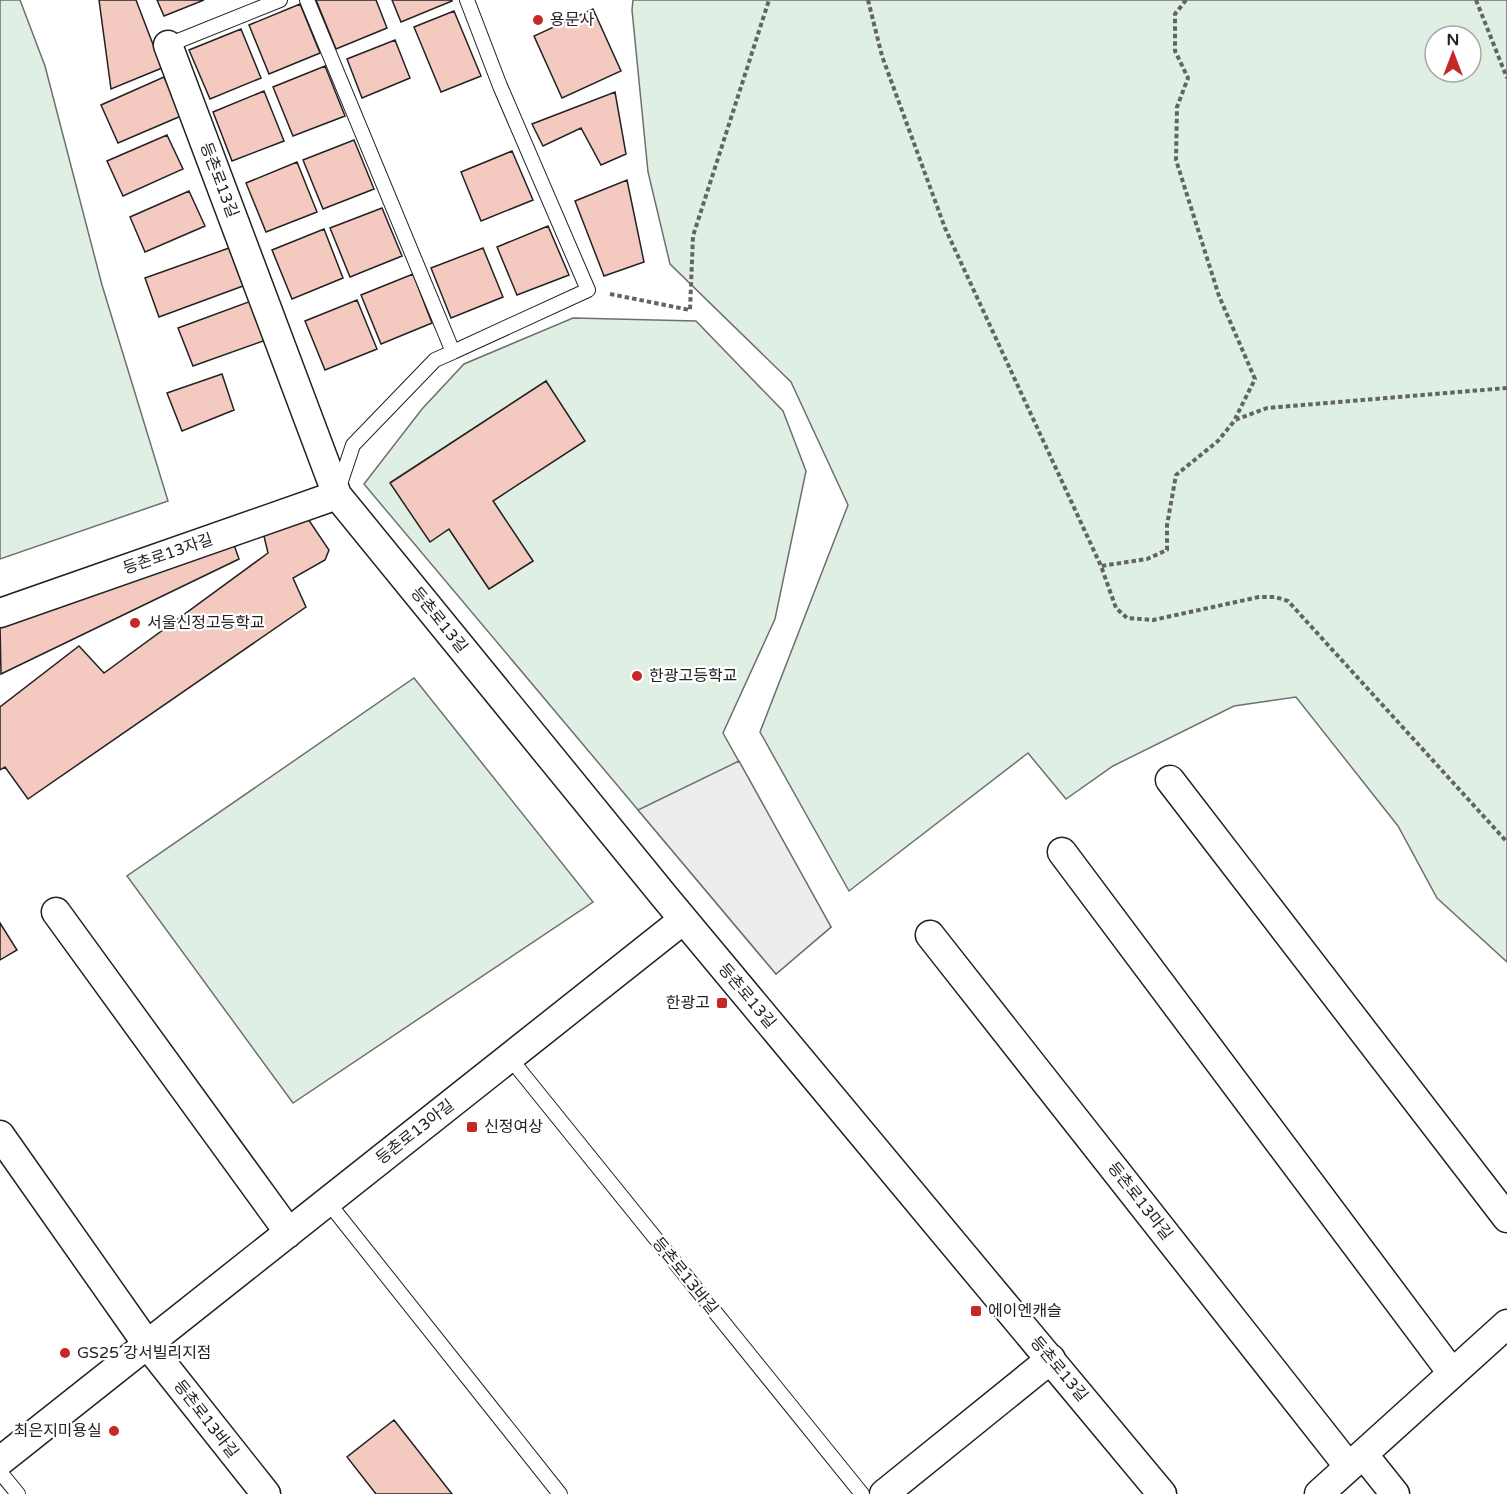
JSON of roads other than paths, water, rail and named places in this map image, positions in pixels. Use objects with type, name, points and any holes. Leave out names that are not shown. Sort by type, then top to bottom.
[{"type":"street","name":"등촌로13길","points":[[168,45],[337,495],[683,920],[1162,1494]]},
{"type":"street","name":"등촌로13자길","points":[[0,613],[337,495]]},
{"type":"street","points":[[1170,780],[1507,1218]]},
{"type":"street","points":[[1062,852],[1452,1373]]},
{"type":"street","points":[[56,912],[275,1214],[286,1234]]},
{"type":"street","name":"등촌로13아길","points":[[0,1461],[683,920]]},
{"type":"street","name":"등촌로13마길","points":[[930,935],[1356,1461]]},
{"type":"street","points":[[4,1151],[147,1344]]},
{"type":"street","points":[[1319,1494],[1452,1373],[1503,1336]]},
{"type":"street","name":"등촌로13바길","points":[[147,1344],[266,1494]]},
{"type":"street","points":[[884,1494],[1051,1359]]},
{"type":"street","points":[[1356,1461],[1395,1494]]},
{"type":"lane","name":"등촌로13길","points":[[168,45],[280,0]]},
{"type":"lane","points":[[307,0],[453,352]]},
{"type":"lane","points":[[337,495],[353,445],[435,360],[588,290],[500,86],[467,0]]},
{"type":"lane","name":"등촌로13바길","points":[[509,1057],[862,1494]]},
{"type":"lane","points":[[327,1201],[560,1494]]},
{"type":"lane","points":[[0,1472],[18,1494]]},
{"type":"place","name":"용문사","points":[[538,20]]},
{"type":"place","name":"서울신정고등학교","points":[[135,623]]},
{"type":"place","name":"한광고등학교","points":[[637,676]]},
{"type":"place","name":"한광고","points":[[722,1003]]},
{"type":"place","name":"신정여상","points":[[472,1127]]},
{"type":"place","name":"에이엔캐슬","points":[[976,1311]]},
{"type":"place","name":"GS25 강서빌리지점","points":[[65,1353]]},
{"type":"place","name":"최은지미용실","points":[[114,1431]]}]
